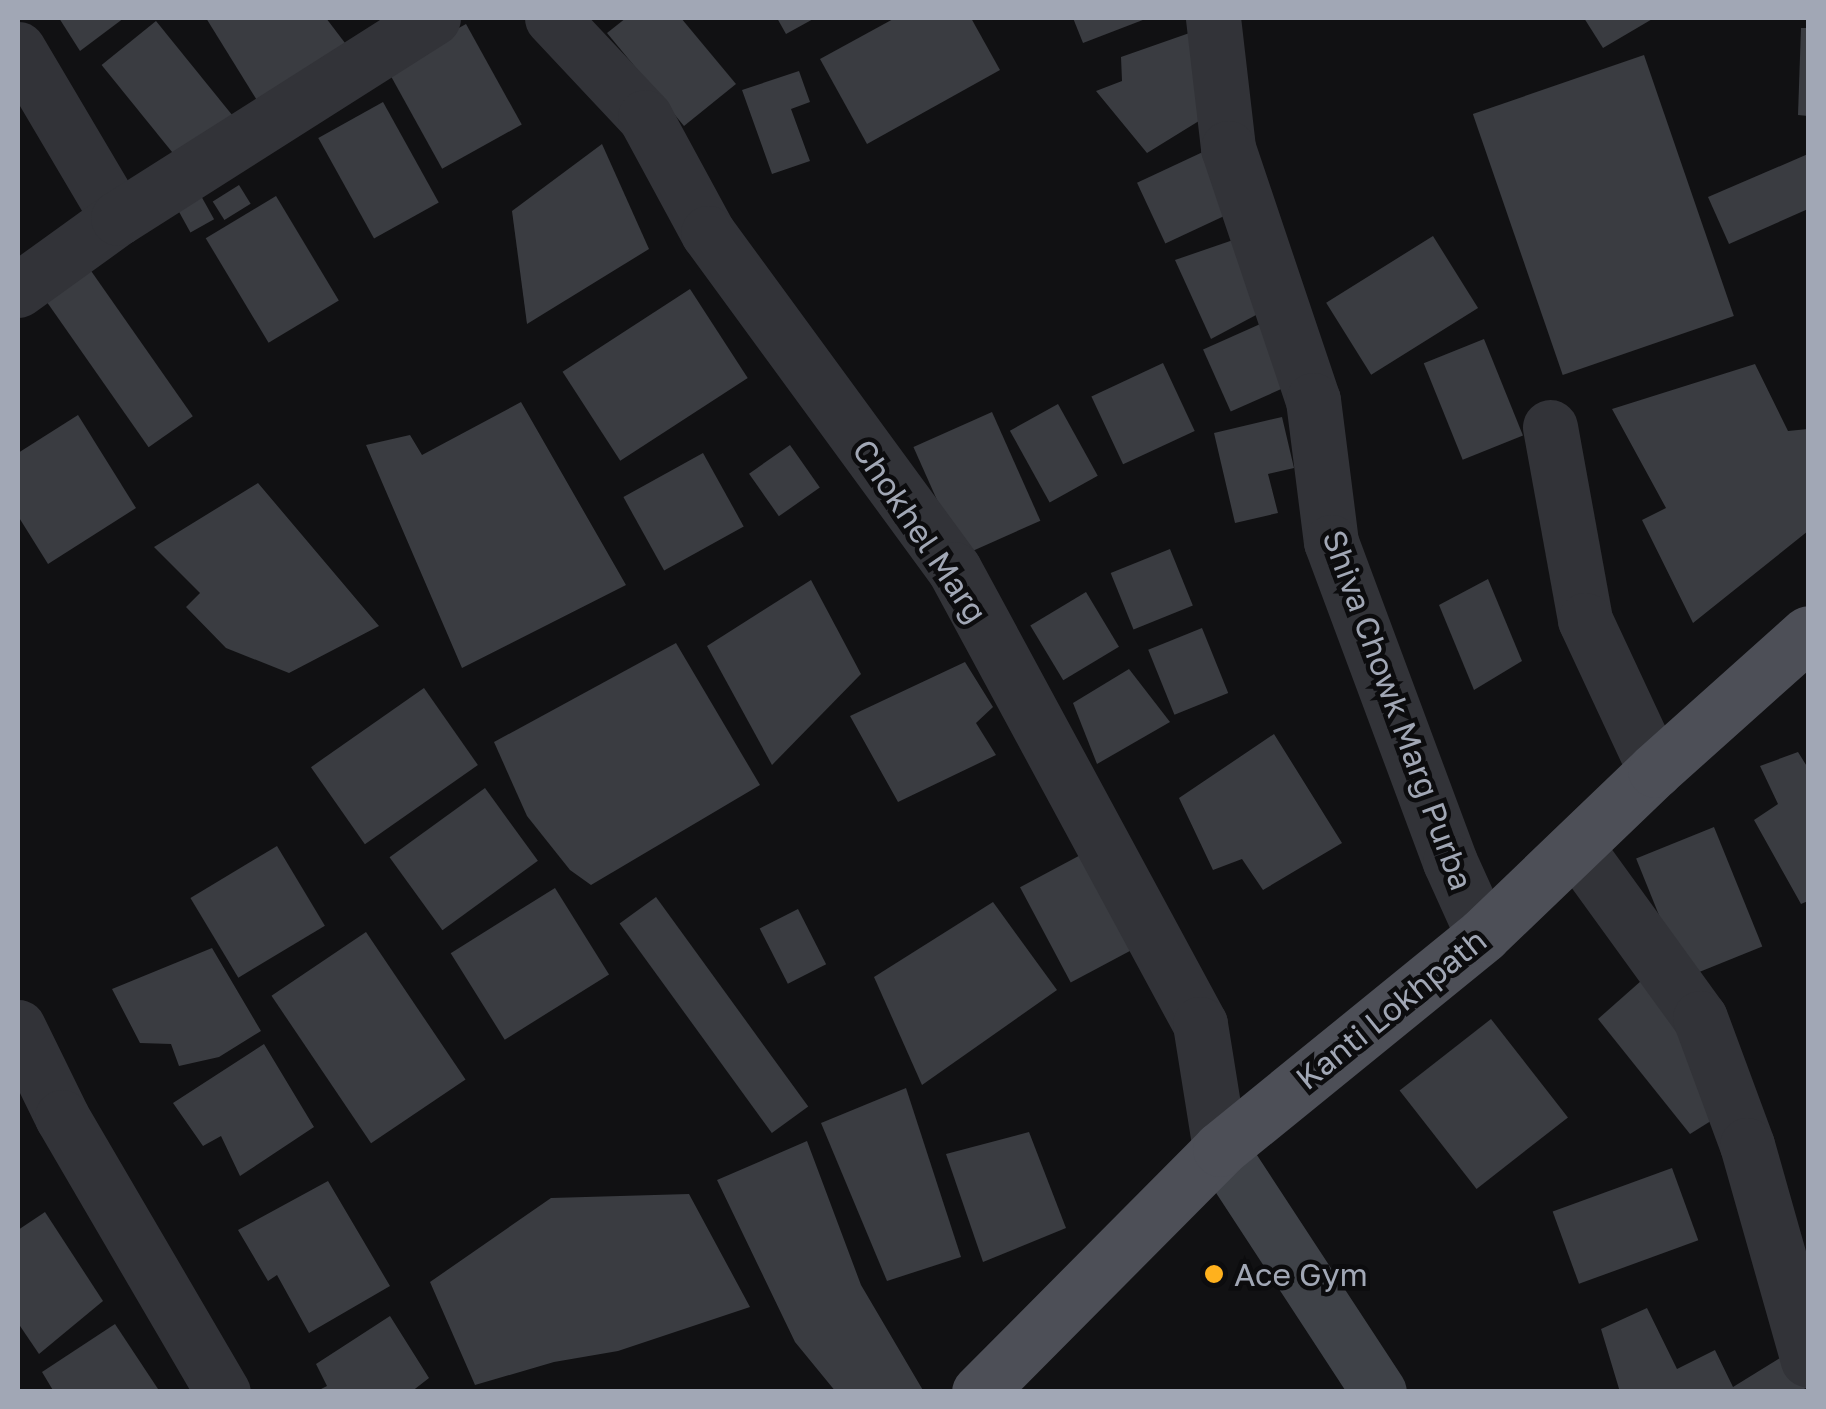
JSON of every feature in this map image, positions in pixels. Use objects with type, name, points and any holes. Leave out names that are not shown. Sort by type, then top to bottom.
[{"type":"main road","name":"Kanti Lokhpath","points":[[979,1392],[1220,1149],[1483,935],[1808,632]]},
{"type":"main road","points":[[1220,1149],[1379,1392]]},
{"type":"street","points":[[18,290],[118,218],[433,18]]},
{"type":"street","name":"Chokhel Marg","points":[[552,18],[645,117],[708,233],[954,569],[1200,1024],[1220,1149]]},
{"type":"street","name":"Shiva Chowk Marg Purba","points":[[1212,18],[1228,148],[1313,400],[1331,542],[1450,862],[1483,935]]},
{"type":"street","points":[[18,49],[118,218]]},
{"type":"street","points":[[1550,427],[1585,620],[1656,770]]},
{"type":"street","points":[[1576,847],[1700,1018],[1747,1145],[1808,1360]]},
{"type":"street","points":[[18,1027],[62,1117],[223,1392]]},
{"type":"building","points":[[59,18],[124,18],[80,51]]},
{"type":"building","points":[[206,18],[326,18],[345,43],[258,102]]},
{"type":"building","points":[[626,18],[681,18],[736,84],[684,126],[607,33]]},
{"type":"building","points":[[777,18],[815,18],[786,34]]},
{"type":"building","points":[[895,18],[971,18],[1000,70],[867,144],[820,59]]},
{"type":"building","points":[[1073,18],[1148,18],[1083,43]]},
{"type":"building","points":[[1584,18],[1654,18],[1603,48]]},
{"type":"building","points":[[156,21],[237,121],[183,165],[102,65]]},
{"type":"building","points":[[466,24],[522,125],[442,169],[386,68]]},
{"type":"building","points":[[1801,28],[1808,28],[1808,116],[1798,115]]},
{"type":"building","points":[[1198,30],[1207,116],[1147,153],[1096,91],[1122,81],[1121,57]]},
{"type":"building","points":[[1644,55],[1734,316],[1563,375],[1473,114]]},
{"type":"building","points":[[799,71],[810,102],[791,109],[810,161],[772,174],[742,90]]},
{"type":"building","points":[[383,102],[439,203],[374,238],[318,138]]},
{"type":"building","points":[[602,144],[649,249],[527,324],[512,211]]},
{"type":"building","points":[[1205,151],[1233,212],[1165,243],[1137,183]]},
{"type":"building","points":[[1808,154],[1808,209],[1729,244],[1708,197]]},
{"type":"building","points":[[239,185],[251,204],[224,220],[213,201]]},
{"type":"building","points":[[200,194],[214,219],[190,232],[176,207]]},
{"type":"building","points":[[276,196],[339,301],[269,343],[206,238]]},
{"type":"building","points":[[1433,236],[1478,308],[1371,375],[1326,303]]},
{"type":"building","points":[[1236,239],[1271,307],[1211,339],[1175,260]]},
{"type":"building","points":[[89,268],[193,416],[149,447],[45,299]]},
{"type":"building","points":[[690,289],[748,378],[620,461],[563,372]]},
{"type":"building","points":[[1267,321],[1295,383],[1231,412],[1203,349]]},
{"type":"building","points":[[1484,339],[1523,435],[1463,460],[1424,363]]},
{"type":"building","points":[[1163,363],[1195,431],[1123,464],[1091,396]]},
{"type":"building","points":[[1755,364],[1788,431],[1808,429],[1808,531],[1693,623],[1642,520],[1666,508],[1612,409]]},
{"type":"building","points":[[521,402],[626,585],[462,668],[366,445],[410,435],[422,455]]},
{"type":"building","points":[[1058,404],[1098,476],[1050,502],[1010,431]]},
{"type":"building","points":[[992,412],[1040,521],[962,556],[913,447]]},
{"type":"building","points":[[78,415],[136,508],[48,564],[18,516],[18,453]]},
{"type":"building","points":[[1282,417],[1294,468],[1268,474],[1278,513],[1235,523],[1214,433]]},
{"type":"building","points":[[790,445],[820,488],[779,516],[749,474]]},
{"type":"building","points":[[703,453],[744,526],[664,571],[623,497]]},
{"type":"building","points":[[258,483],[379,626],[289,673],[226,648],[186,607],[200,593],[154,547]]},
{"type":"building","points":[[1170,549],[1193,606],[1134,630],[1111,573]]},
{"type":"building","points":[[1488,579],[1522,661],[1474,690],[1439,605]]},
{"type":"building","points":[[811,580],[861,674],[772,765],[707,646]]},
{"type":"building","points":[[1086,592],[1119,647],[1063,680],[1030,625]]},
{"type":"building","points":[[1202,628],[1228,693],[1174,715],[1148,650]]},
{"type":"building","points":[[676,643],[760,785],[591,885],[570,870],[527,816],[494,742]]},
{"type":"building","points":[[965,662],[993,707],[976,723],[996,755],[898,802],[850,716]]},
{"type":"building","points":[[1129,669],[1170,722],[1097,764],[1073,703]]},
{"type":"building","points":[[424,688],[478,765],[365,844],[311,767]]},
{"type":"building","points":[[1274,734],[1342,843],[1263,890],[1242,859],[1213,870],[1179,798]]},
{"type":"building","points":[[1798,752],[1808,768],[1808,901],[1801,904],[1754,820],[1778,804],[1760,766]]},
{"type":"building","points":[[485,788],[538,861],[442,930],[390,857]]},
{"type":"building","points":[[1714,827],[1762,947],[1684,978],[1636,858]]},
{"type":"building","points":[[277,846],[325,926],[238,978],[190,898]]},
{"type":"building","points":[[1088,851],[1139,946],[1071,983],[1020,887]]},
{"type":"building","points":[[555,888],[609,975],[505,1040],[451,953]]},
{"type":"building","points":[[656,897],[808,1107],[772,1133],[620,923]]},
{"type":"building","points":[[993,902],[1057,990],[922,1085],[874,977]]},
{"type":"building","points":[[798,909],[826,964],[788,984],[760,929]]},
{"type":"building","points":[[366,932],[466,1080],[371,1143],[271,996]]},
{"type":"building","points":[[212,948],[261,1031],[219,1057],[179,1066],[171,1044],[140,1043],[112,989]]},
{"type":"building","points":[[1650,973],[1722,1114],[1690,1134],[1598,1019]]},
{"type":"building","points":[[1491,1019],[1568,1118],[1477,1189],[1400,1090]]},
{"type":"building","points":[[264,1044],[314,1127],[240,1176],[221,1136],[203,1146],[173,1103]]},
{"type":"building","points":[[906,1088],[961,1257],[887,1281],[821,1123]]},
{"type":"building","points":[[1029,1132],[1066,1228],[983,1262],[946,1154]]},
{"type":"building","points":[[807,1141],[861,1285],[924,1392],[836,1392],[795,1342],[717,1180]]},
{"type":"building","points":[[1672,1168],[1698,1240],[1579,1284],[1553,1211]]},
{"type":"building","points":[[328,1181],[390,1286],[309,1333],[277,1275],[268,1281],[238,1230]]},
{"type":"building","points":[[689,1194],[750,1307],[618,1351],[554,1362],[475,1385],[430,1282],[551,1198]]},
{"type":"building","points":[[45,1212],[103,1301],[39,1354],[18,1323],[18,1230]]},
{"type":"building","points":[[1647,1308],[1677,1369],[1715,1350],[1733,1387],[1801,1345],[1808,1387],[1798,1392],[1620,1392],[1601,1329]]},
{"type":"building","points":[[390,1316],[429,1378],[411,1392],[315,1392],[327,1386],[316,1364]]},
{"type":"building","points":[[115,1324],[160,1392],[54,1392],[42,1372]]},
{"type":"place","name":"Ace Gym","points":[[1214,1274]]}]
